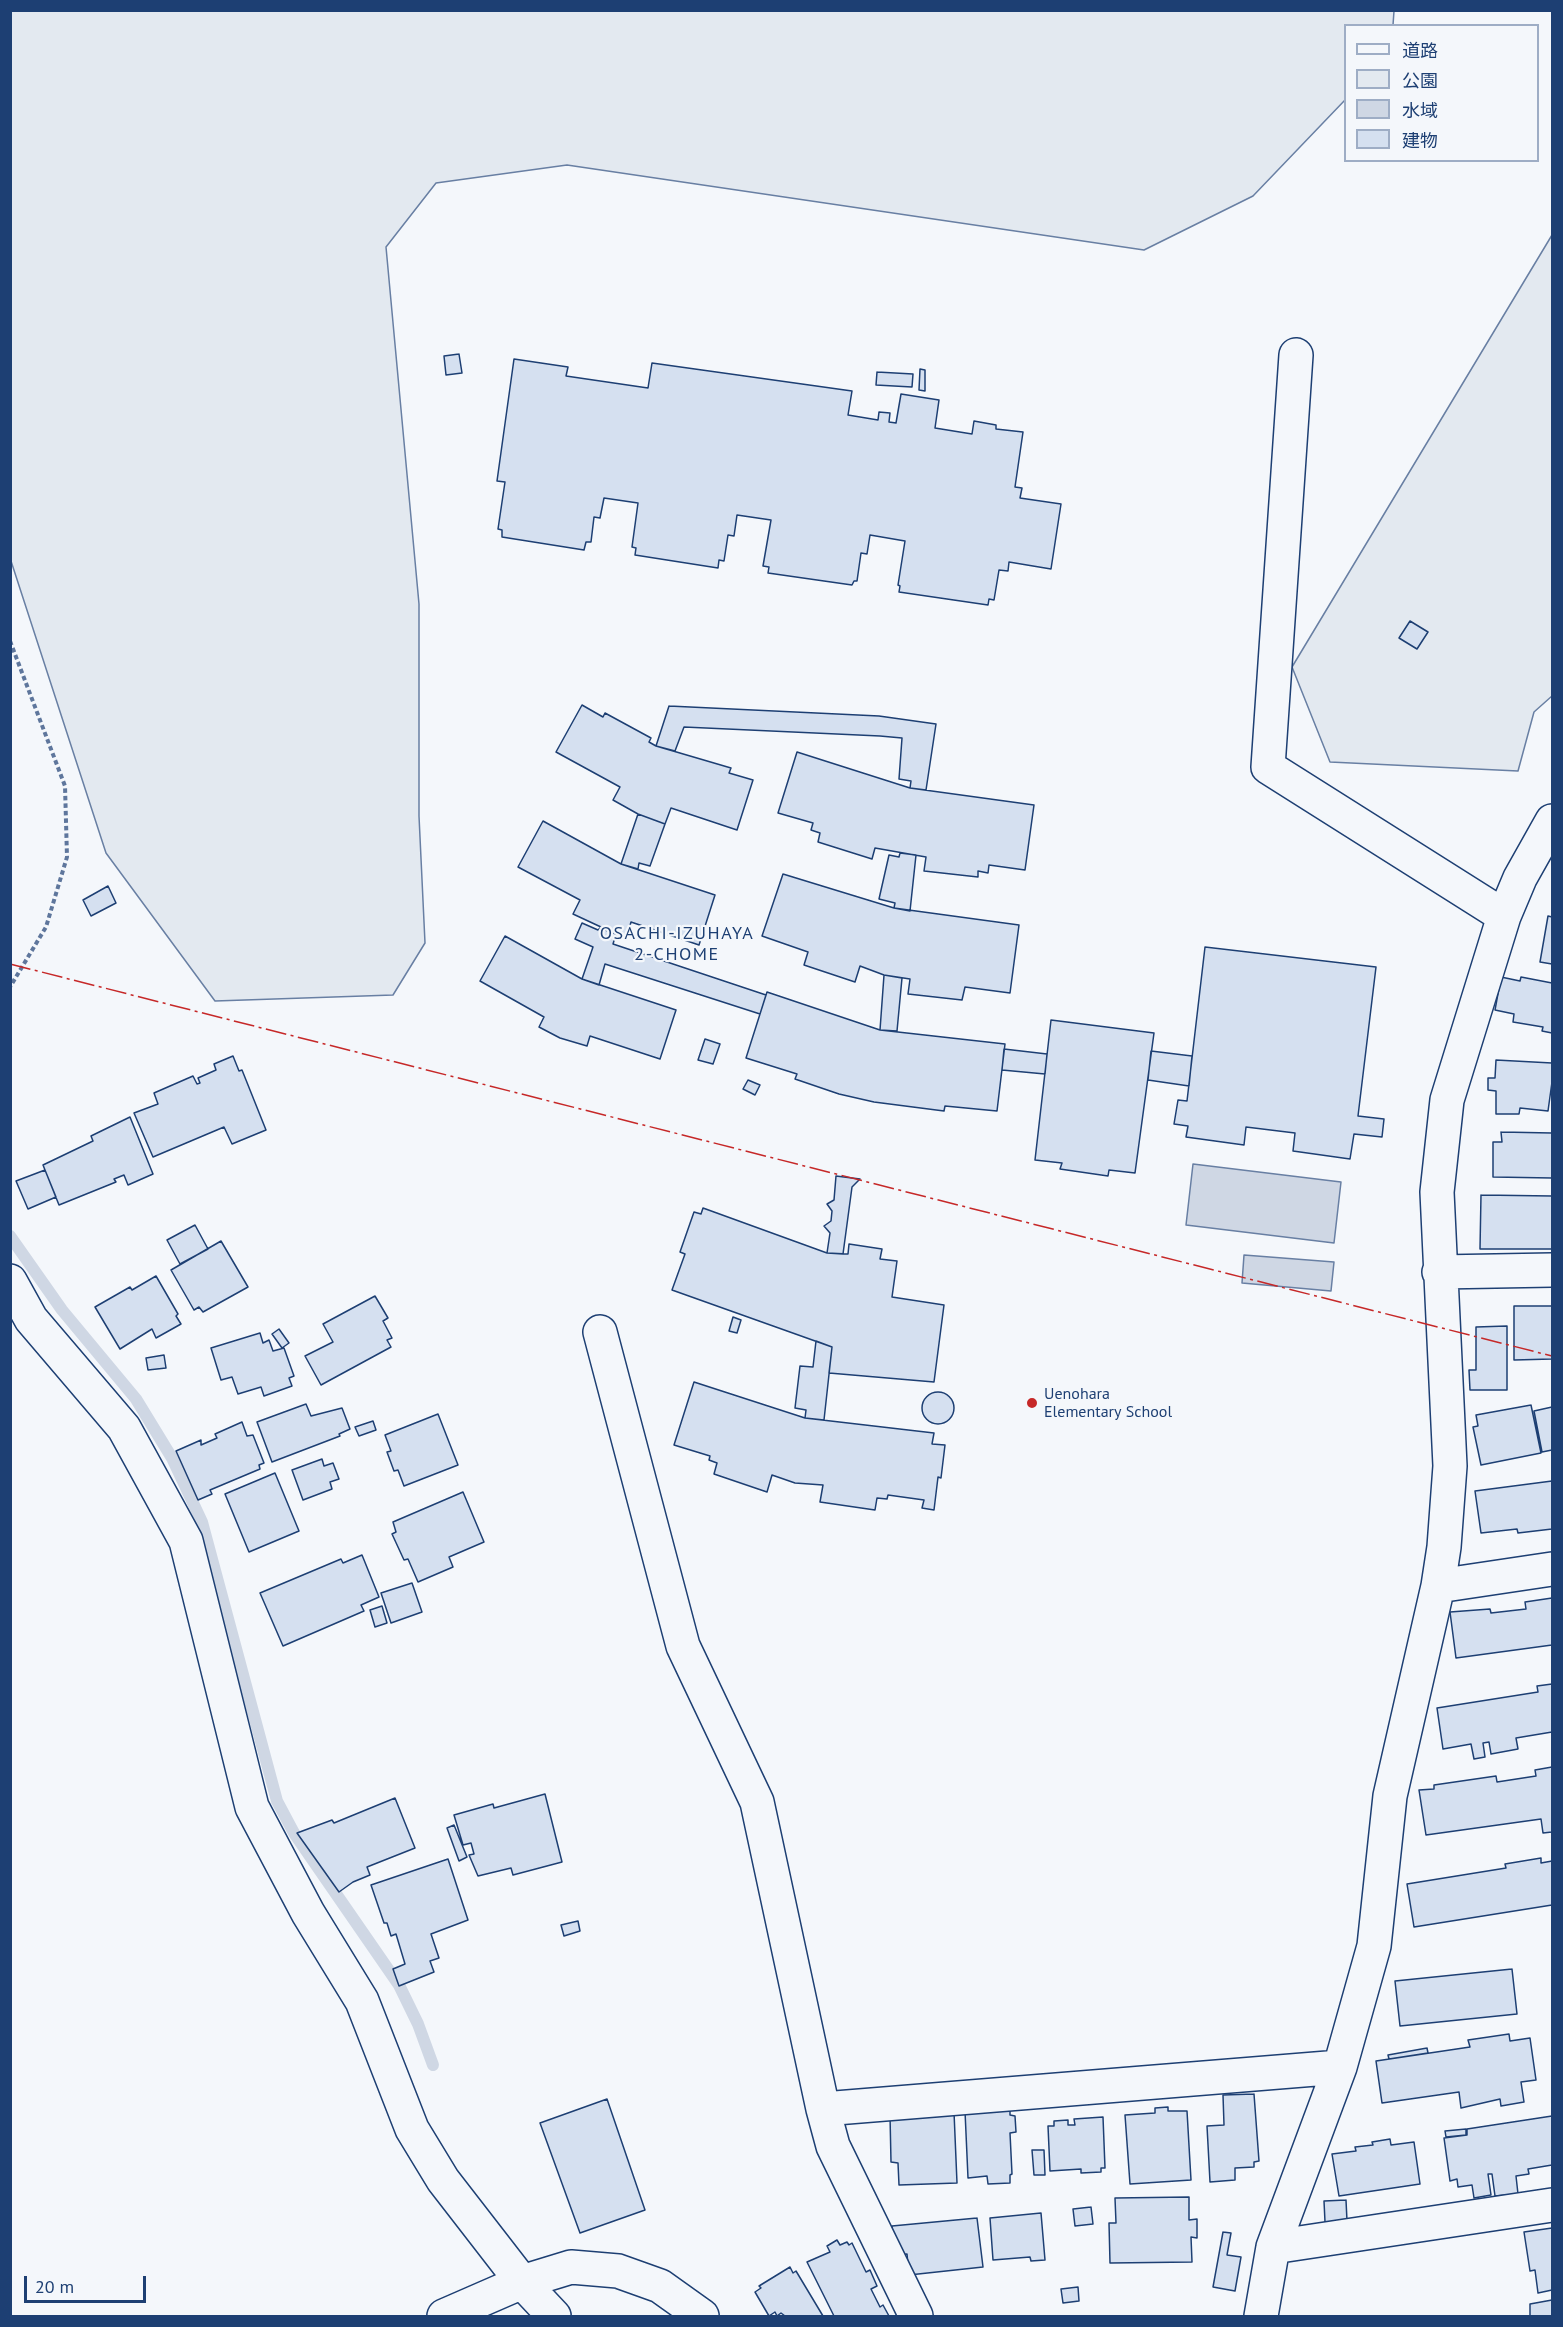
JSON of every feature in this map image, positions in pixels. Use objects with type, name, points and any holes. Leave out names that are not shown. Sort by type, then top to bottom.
[{"type":"street","points":[[1296,355],[1268,767],[1504,916]]},
{"type":"street","points":[[1261,2316],[1274,2247],[1340,2067],[1374,1946],[1390,1796],[1444,1547],[1450,1466],[1437,1192],[1447,1100],[1504,916],[1520,878],[1552,822]]},
{"type":"street","points":[[1439,1272],[1552,1270]]},
{"type":"street","points":[[10,1281],[31,1318],[124,1428],[186,1541],[252,1807],[308,1913],[362,2001],[412,2129],[443,2180],[522,2282],[554,2316]]},
{"type":"street","points":[[600,1332],[683,1646],[758,1802],[823,2109],[833,2146],[916,2316]]},
{"type":"street","points":[[1437,1586],[1552,1569]]},
{"type":"street","points":[[823,2109],[1340,2067]]},
{"type":"street","points":[[1274,2247],[1552,2205]]},
{"type":"street","points":[[444,2316],[522,2282],[571,2267],[618,2271],[660,2286],[702,2316]]},
{"type":"path","points":[[10,641],[65,786],[67,857],[46,927],[10,987]]},
{"type":"green space","points":[[11,10],[1394,11],[1393,24],[1344,24],[1344,101],[1253,196],[1144,250],[567,165],[436,183],[386,247],[419,604],[419,816],[425,943],[393,995],[215,1001],[106,853],[11,561]]},
{"type":"green space","points":[[1552,235],[1552,696],[1534,712],[1518,771],[1330,762],[1292,667]]},
{"type":"water","points":[[1193,1164],[1341,1182],[1334,1243],[1186,1225]]},
{"type":"water","points":[[1244,1255],[1334,1262],[1331,1291],[1242,1283]]},
{"type":"building","points":[[459,354],[462,373],[446,375],[444,356]]},
{"type":"building","points":[[514,359],[568,367],[566,376],[648,388],[652,363],[852,391],[848,415],[878,420],[879,412],[890,413],[889,422],[896,423],[901,394],[939,400],[935,428],[972,434],[974,421],[996,425],[996,429],[1023,432],[1015,487],[1022,488],[1020,498],[1061,504],[1051,569],[1009,562],[1008,571],[999,570],[994,600],[989,599],[988,605],[899,592],[900,586],[898,585],[905,541],[870,535],[867,554],[861,553],[857,581],[854,581],[852,585],[768,573],[769,567],[763,566],[771,520],[737,515],[734,536],[728,535],[724,561],[719,560],[718,568],[635,555],[636,548],[632,547],[638,503],[604,498],[600,518],[594,517],[591,542],[586,542],[584,550],[502,537],[502,530],[498,529],[505,482],[497,481]]},
{"type":"building","points":[[920,369],[925,370],[925,391],[919,390]]},
{"type":"building","points":[[877,372],[913,374],[912,387],[876,385]]},
{"type":"building","points":[[1410,621],[1428,632],[1417,649],[1399,638]]},
{"type":"building","points":[[582,705],[603,717],[605,713],[651,738],[649,742],[656,746],[731,768],[729,773],[753,780],[737,830],[671,808],[665,824],[638,814],[613,800],[620,787],[556,752]]},
{"type":"building","points":[[669,706],[879,716],[936,724],[926,790],[910,788],[911,781],[899,779],[902,738],[684,727],[675,751],[656,746]]},
{"type":"building","points":[[797,752],[910,788],[1034,805],[1025,870],[989,865],[988,873],[978,871],[978,877],[924,871],[926,857],[875,848],[872,859],[818,842],[820,833],[811,830],[813,823],[778,813]]},
{"type":"building","points":[[638,814],[665,824],[650,866],[639,863],[638,869],[621,864]]},
{"type":"building","points":[[543,821],[621,864],[715,895],[699,945],[631,922],[627,936],[616,934],[573,914],[580,900],[518,867]]},
{"type":"building","points":[[900,853],[916,855],[910,911],[894,908],[895,903],[879,899],[889,855],[899,857]]},
{"type":"building","points":[[783,874],[894,908],[1019,925],[1010,993],[965,987],[962,1000],[908,994],[910,979],[884,975],[860,966],[855,982],[804,965],[808,952],[762,936]]},
{"type":"building","points":[[108,886],[116,903],[91,916],[83,900]]},
{"type":"building","points":[[1548,916],[1552,917],[1552,964],[1540,962]]},
{"type":"building","points":[[582,923],[616,934],[613,944],[766,995],[760,1014],[605,964],[599,985],[582,979],[593,947],[575,939]]},
{"type":"building","points":[[505,936],[582,979],[676,1010],[660,1059],[590,1036],[587,1046],[560,1038],[539,1027],[544,1017],[480,981]]},
{"type":"building","points":[[1205,947],[1376,967],[1358,1116],[1384,1119],[1382,1137],[1354,1134],[1350,1159],[1293,1151],[1295,1133],[1246,1127],[1244,1145],[1186,1137],[1188,1126],[1174,1124],[1178,1100],[1187,1101]]},
{"type":"building","points":[[884,975],[902,978],[897,1031],[880,1030]]},
{"type":"building","points":[[1501,977],[1520,981],[1521,977],[1552,983],[1552,1033],[1542,1031],[1543,1027],[1513,1022],[1514,1014],[1495,1010]]},
{"type":"building","points":[[767,992],[880,1030],[1005,1044],[997,1111],[945,1106],[944,1111],[874,1102],[839,1094],[795,1079],[797,1074],[746,1058]]},
{"type":"building","points":[[1051,1020],[1154,1033],[1135,1173],[1109,1170],[1108,1176],[1060,1169],[1062,1163],[1035,1160]]},
{"type":"building","points":[[705,1039],[720,1044],[713,1064],[698,1060]]},
{"type":"building","points":[[1004,1049],[1047,1054],[1045,1074],[1002,1070]]},
{"type":"building","points":[[1151,1051],[1192,1056],[1189,1086],[1148,1080]]},
{"type":"building","points":[[233,1056],[239,1071],[242,1070],[266,1130],[232,1144],[224,1127],[153,1157],[134,1113],[158,1104],[154,1093],[193,1076],[197,1084],[200,1083],[198,1078],[216,1070],[214,1064]]},
{"type":"building","points":[[1496,1060],[1552,1063],[1548,1111],[1520,1108],[1519,1114],[1496,1114],[1496,1091],[1488,1090],[1488,1078],[1495,1078]]},
{"type":"building","points":[[748,1080],[760,1085],[755,1095],[743,1089]]},
{"type":"building","points":[[130,1117],[153,1174],[128,1185],[124,1175],[114,1179],[116,1182],[59,1205],[43,1165],[93,1141],[91,1136]]},
{"type":"building","points":[[1501,1132],[1552,1133],[1552,1178],[1493,1177],[1493,1142],[1502,1142]]},
{"type":"building","points":[[45,1170],[56,1197],[28,1209],[16,1181]]},
{"type":"building","points":[[836,1176],[860,1179],[852,1187],[843,1254],[827,1253],[830,1233],[824,1226],[831,1221],[832,1211],[827,1204],[834,1200]]},
{"type":"building","points":[[1481,1195],[1552,1196],[1552,1249],[1480,1249]]},
{"type":"building","points":[[703,1208],[827,1253],[848,1254],[849,1244],[882,1249],[880,1259],[897,1261],[892,1297],[944,1305],[934,1382],[829,1373],[832,1347],[672,1290],[685,1254],[680,1252],[694,1212],[701,1214]]},
{"type":"building","points":[[195,1225],[208,1249],[180,1264],[167,1240]]},
{"type":"building","points":[[221,1241],[248,1287],[203,1312],[199,1307],[194,1310],[171,1270]]},
{"type":"building","points":[[156,1276],[178,1314],[176,1316],[181,1324],[156,1338],[152,1329],[120,1349],[95,1307],[130,1287],[132,1290]]},
{"type":"building","points":[[375,1296],[388,1318],[383,1321],[392,1338],[387,1340],[391,1347],[321,1385],[305,1356],[333,1342],[323,1324]]},
{"type":"building","points":[[1514,1306],[1552,1306],[1552,1359],[1514,1360]]},
{"type":"building","points":[[733,1317],[741,1320],[737,1333],[729,1331]]},
{"type":"building","points":[[1507,1326],[1507,1390],[1470,1390],[1469,1370],[1476,1370],[1476,1327]]},
{"type":"building","points":[[279,1329],[289,1343],[282,1348],[272,1334]]},
{"type":"building","points":[[260,1333],[263,1343],[269,1340],[273,1351],[284,1348],[294,1376],[289,1378],[292,1386],[264,1396],[261,1387],[238,1394],[232,1377],[221,1380],[211,1348]]},
{"type":"building","points":[[816,1341],[832,1347],[824,1420],[805,1418],[806,1410],[795,1408],[800,1366],[813,1367]]},
{"type":"building","points":[[164,1355],[166,1368],[148,1370],[146,1358]]},
{"type":"building","points":[[694,1382],[805,1418],[934,1433],[932,1444],[945,1445],[934,1510],[922,1508],[924,1500],[888,1495],[887,1499],[877,1498],[875,1510],[820,1502],[823,1485],[795,1483],[772,1475],[767,1492],[714,1474],[717,1463],[709,1460],[710,1456],[674,1445]]},
{"type":"building","points":[[938,1392],[949,1397],[954,1408],[949,1419],[938,1424],[927,1419],[922,1408],[927,1397]]},
{"type":"building","points":[[306,1404],[311,1416],[342,1408],[350,1429],[339,1434],[340,1436],[272,1462],[257,1422]]},
{"type":"building","points":[[1531,1405],[1541,1453],[1481,1465],[1473,1427],[1478,1426],[1476,1415]]},
{"type":"building","points":[[1552,1407],[1552,1450],[1542,1452],[1534,1411]]},
{"type":"building","points":[[438,1414],[458,1465],[404,1486],[398,1470],[394,1471],[387,1452],[391,1451],[385,1435]]},
{"type":"building","points":[[373,1421],[376,1430],[359,1436],[355,1427]]},
{"type":"building","points":[[242,1422],[247,1436],[253,1435],[264,1463],[259,1465],[260,1469],[210,1490],[212,1494],[198,1500],[176,1451],[201,1440],[201,1445],[217,1438],[215,1434]]},
{"type":"building","points":[[322,1459],[324,1466],[333,1463],[339,1479],[330,1482],[332,1489],[303,1500],[292,1470]]},
{"type":"building","points":[[275,1473],[299,1531],[249,1552],[225,1494]]},
{"type":"building","points":[[1552,1481],[1552,1529],[1518,1533],[1517,1529],[1481,1533],[1475,1491]]},
{"type":"building","points":[[463,1492],[484,1542],[449,1557],[453,1567],[418,1582],[408,1559],[404,1560],[392,1534],[396,1532],[393,1522]]},
{"type":"building","points":[[362,1555],[379,1597],[361,1605],[364,1611],[283,1646],[260,1593],[341,1559],[343,1563]]},
{"type":"building","points":[[412,1583],[422,1612],[391,1623],[381,1593]]},
{"type":"building","points":[[1552,1598],[1552,1645],[1456,1658],[1450,1612],[1490,1609],[1491,1613],[1526,1609],[1525,1602]]},
{"type":"building","points":[[382,1606],[387,1623],[375,1627],[370,1610]]},
{"type":"building","points":[[1552,1684],[1552,1732],[1516,1738],[1518,1749],[1491,1754],[1489,1742],[1483,1743],[1485,1757],[1474,1759],[1471,1744],[1443,1749],[1437,1708],[1538,1692],[1537,1686]]},
{"type":"building","points":[[1552,1767],[1552,1832],[1543,1833],[1541,1819],[1426,1835],[1419,1790],[1434,1789],[1434,1785],[1496,1776],[1497,1782],[1536,1776],[1535,1770]]},
{"type":"building","points":[[545,1794],[562,1862],[513,1875],[511,1868],[478,1876],[469,1855],[474,1854],[471,1843],[463,1845],[454,1815],[493,1804],[494,1808]]},
{"type":"building","points":[[395,1798],[415,1848],[367,1867],[370,1875],[353,1882],[339,1892],[297,1833],[332,1820],[334,1823]]},
{"type":"building","points":[[454,1825],[467,1857],[459,1861],[447,1828]]},
{"type":"building","points":[[1541,1858],[1541,1863],[1552,1861],[1552,1905],[1414,1927],[1407,1884],[1506,1868],[1505,1864]]},
{"type":"building","points":[[448,1859],[468,1920],[431,1934],[439,1958],[430,1961],[434,1972],[399,1986],[393,1969],[405,1964],[396,1934],[391,1936],[387,1923],[384,1923],[371,1885]]},
{"type":"building","points":[[578,1921],[580,1931],[564,1936],[561,1925]]},
{"type":"building","points":[[1512,1969],[1517,2014],[1400,2026],[1395,1981]]},
{"type":"building","points":[[1509,2034],[1510,2041],[1530,2038],[1536,2080],[1521,2082],[1524,2102],[1501,2106],[1500,2099],[1461,2108],[1459,2092],[1382,2103],[1376,2061],[1470,2047],[1468,2040]]},
{"type":"building","points":[[1427,2048],[1428,2053],[1389,2059],[1388,2055]]},
{"type":"building","points":[[1254,2094],[1259,2161],[1254,2162],[1254,2167],[1235,2168],[1235,2180],[1210,2182],[1207,2126],[1224,2125],[1223,2095]]},
{"type":"building","points":[[607,2099],[645,2210],[580,2233],[540,2123]]},
{"type":"building","points":[[1168,2107],[1168,2111],[1187,2111],[1191,2180],[1130,2184],[1125,2115],[1155,2113],[1155,2108]]},
{"type":"building","points":[[1010,2109],[1010,2115],[1015,2116],[1016,2132],[1010,2133],[1012,2174],[1010,2183],[988,2184],[987,2176],[968,2178],[965,2111]]},
{"type":"building","points":[[954,2112],[957,2183],[899,2185],[898,2163],[891,2162],[890,2115]]},
{"type":"building","points":[[1552,2116],[1552,2165],[1528,2169],[1529,2174],[1516,2176],[1518,2194],[1495,2196],[1492,2174],[1488,2174],[1491,2195],[1474,2198],[1472,2185],[1458,2187],[1457,2179],[1450,2181],[1444,2138],[1467,2135],[1467,2129]]},
{"type":"building","points":[[1103,2117],[1105,2168],[1101,2168],[1101,2172],[1081,2173],[1081,2169],[1050,2171],[1048,2126],[1054,2126],[1054,2121],[1068,2120],[1068,2125],[1075,2125],[1074,2119]]},
{"type":"building","points":[[1466,2129],[1466,2135],[1446,2137],[1445,2131]]},
{"type":"building","points":[[1390,2139],[1391,2145],[1414,2142],[1420,2184],[1339,2196],[1332,2154],[1356,2151],[1355,2147],[1373,2145],[1372,2142]]},
{"type":"building","points":[[1032,2150],[1044,2150],[1045,2175],[1034,2175]]},
{"type":"building","points":[[1189,2197],[1189,2220],[1197,2219],[1197,2238],[1191,2237],[1192,2262],[1110,2263],[1109,2223],[1116,2223],[1115,2198]]},
{"type":"building","points":[[1346,2200],[1347,2221],[1325,2222],[1324,2201]]},
{"type":"building","points":[[1091,2207],[1093,2224],[1075,2226],[1073,2209]]},
{"type":"building","points":[[1041,2213],[1045,2260],[1031,2261],[1030,2257],[993,2260],[990,2218]]},
{"type":"building","points":[[977,2218],[983,2267],[909,2275],[907,2254],[895,2255],[892,2226]]},
{"type":"building","points":[[1552,2228],[1552,2290],[1538,2293],[1535,2270],[1530,2271],[1524,2232]]},
{"type":"building","points":[[1223,2232],[1231,2233],[1227,2255],[1241,2257],[1235,2291],[1213,2287]]},
{"type":"building","points":[[837,2240],[840,2245],[847,2242],[849,2245],[852,2243],[866,2272],[870,2270],[877,2286],[871,2289],[880,2307],[883,2305],[889,2316],[834,2316],[807,2262],[830,2252],[827,2246]]},
{"type":"building","points":[[790,2267],[793,2273],[796,2271],[823,2316],[785,2316],[781,2313],[777,2316],[775,2312],[769,2316],[755,2292],[761,2288],[759,2286]]},
{"type":"building","points":[[1078,2287],[1079,2301],[1063,2303],[1061,2289]]},
{"type":"building","points":[[1552,2300],[1552,2316],[1530,2316],[1530,2304]]},
{"type":"waterway","points":[[10,1236],[62,1310],[136,1399],[172,1458],[202,1522],[277,1801],[294,1833],[399,1985],[418,2024],[433,2065]]},
{"type":"power","points":[[10,964],[1552,1356]]},
{"type":"place","name":"Uenohara Elementary School","points":[[1032,1403]]},
{"type":"district","name":"OSACHI-IZUHAYA 2-CHOME","points":[[677,944]]}]
